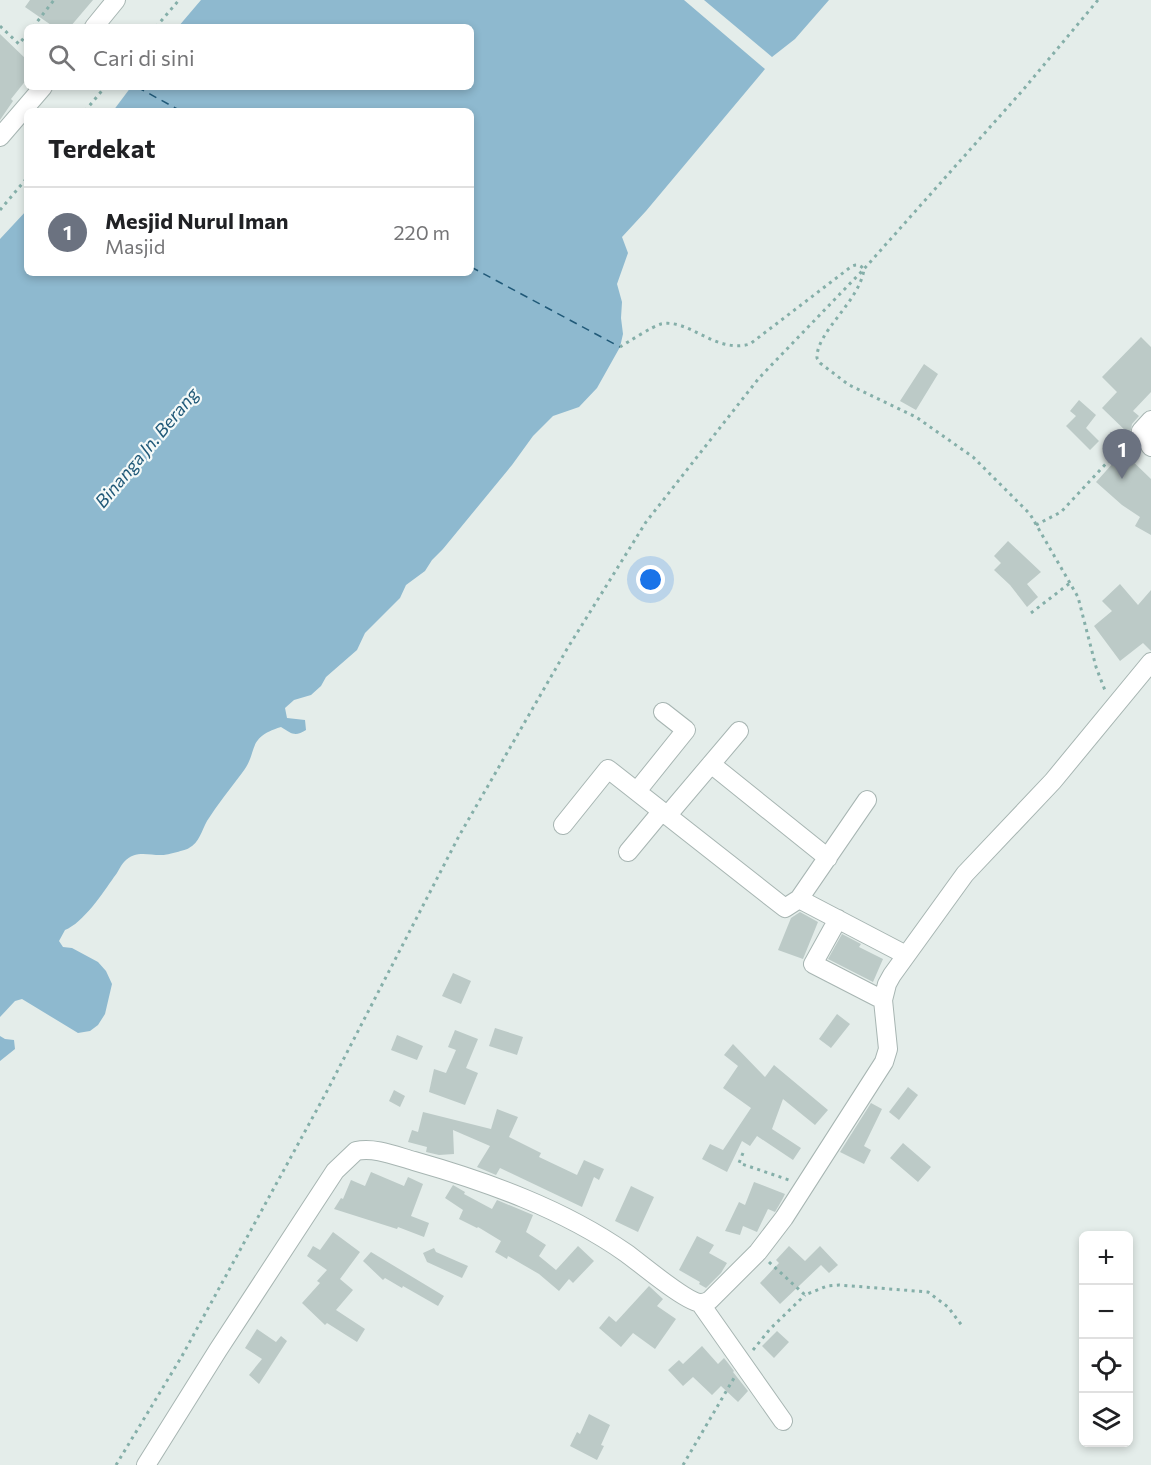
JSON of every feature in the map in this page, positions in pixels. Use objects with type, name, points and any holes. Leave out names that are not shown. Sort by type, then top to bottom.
[{"type":"street","points":[[96,24],[116,0]]},
{"type":"street","points":[[25,108],[40,90]]},
{"type":"street","points":[[0,137],[24,109]]},
{"type":"street","points":[[1146,425],[1151,447]]},
{"type":"street","points":[[700,1303],[710,1300],[718,1293],[758,1252],[784,1218],[887,1055],[883,1000],[887,984],[906,955],[965,874],[1047,788],[1151,662]]},
{"type":"street","points":[[637,791],[686,730],[663,712]]},
{"type":"street","points":[[628,852],[711,764],[738,731]]},
{"type":"street","points":[[711,764],[828,858]]},
{"type":"street","points":[[563,825],[608,769],[785,908],[799,899],[867,800]]},
{"type":"street","points":[[799,899],[906,955]]},
{"type":"street","points":[[838,919],[813,964],[883,1000]]},
{"type":"street","points":[[146,1465],[335,1171],[356,1151],[372,1150],[491,1185],[538,1204],[612,1244],[680,1293],[700,1303],[783,1421]]},
{"type":"path","points":[[35,24],[54,0]]},
{"type":"path","points":[[159,24],[179,0]]},
{"type":"path","points":[[116,1465],[182,1356],[326,1093],[459,836],[567,649],[646,522],[759,378],[864,269],[1023,90],[1098,0]]},
{"type":"path","points":[[0,26],[19,44],[24,38]]},
{"type":"path","points":[[88,108],[102,90]]},
{"type":"path","points":[[0,210],[24,182]]},
{"type":"path","points":[[620,347],[664,323],[686,329],[724,345],[741,347],[750,344],[852,266],[858,265],[864,269]]},
{"type":"path","points":[[864,269],[855,294],[819,346],[817,353],[820,363],[849,385],[916,417],[973,457],[1030,514],[1080,604],[1095,667],[1114,708]]},
{"type":"path","points":[[1035,525],[1061,512],[1146,425]]},
{"type":"path","points":[[1031,613],[1070,583]]},
{"type":"path","points":[[743,1153],[739,1162],[805,1185]]},
{"type":"path","points":[[758,1252],[805,1295],[827,1286],[839,1285],[928,1292],[948,1307],[963,1327]]},
{"type":"water","name":"Binanga Jn. Berang","points":[[201,0],[684,0],[765,69],[622,237],[628,253],[617,284],[622,302],[623,334],[620,347],[597,388],[579,407],[553,416],[533,436],[425,571],[406,585],[400,598],[365,633],[357,650],[326,677],[321,686],[311,695],[294,700],[285,708],[287,718],[305,720],[306,730],[294,734],[281,727],[262,736],[254,746],[247,765],[192,846],[168,854],[138,854],[129,858],[86,914],[65,930],[59,941],[63,947],[72,948],[98,962],[106,971],[112,984],[105,1014],[98,1025],[90,1031],[78,1033],[22,999],[15,1001],[0,1017],[0,239],[24,213],[24,276],[474,276],[474,108],[115,108],[129,90],[474,90],[474,24],[181,24]]},
{"type":"water","points":[[704,0],[829,0],[795,39],[772,57]]},
{"type":"water","points":[[0,1036],[14,1040],[15,1049],[0,1061]]},
{"type":"building","points":[[30,0],[93,0],[73,24],[50,24],[25,7]]},
{"type":"building","points":[[0,34],[24,57],[24,83],[11,99],[13,101],[0,120]]},
{"type":"building","points":[[1141,337],[1151,347],[1151,392],[1133,411],[1139,416],[1132,424],[1130,435],[1102,408],[1117,392],[1102,377]]},
{"type":"building","points":[[924,364],[938,374],[916,410],[900,401]]},
{"type":"building","points":[[1079,400],[1096,415],[1086,428],[1099,441],[1090,450],[1066,426],[1076,416],[1070,411]]},
{"type":"building","points":[[1123,452],[1151,479],[1151,535],[1135,526],[1140,517],[1122,505],[1096,482]]},
{"type":"building","points":[[1008,541],[1041,572],[1027,584],[1038,597],[1027,607],[1010,585],[994,570],[1001,563],[994,556]]},
{"type":"building","points":[[1120,584],[1138,605],[1151,590],[1151,651],[1143,643],[1120,661],[1094,626],[1112,611],[1102,601]]},
{"type":"building","points":[[800,912],[818,922],[803,959],[778,950],[791,918]]},
{"type":"building","points":[[842,934],[861,944],[859,947],[883,959],[873,982],[828,959]]},
{"type":"building","points":[[453,973],[471,981],[461,1004],[442,996]]},
{"type":"building","points":[[837,1014],[850,1024],[831,1048],[819,1039]]},
{"type":"building","points":[[495,1028],[523,1037],[517,1055],[489,1046]]},
{"type":"building","points":[[455,1030],[478,1039],[466,1068],[478,1073],[465,1105],[429,1092],[434,1069],[446,1073],[456,1050],[448,1047]]},
{"type":"building","points":[[397,1035],[423,1046],[417,1060],[391,1050]]},
{"type":"building","points":[[733,1044],[765,1077],[774,1065],[828,1110],[815,1125],[783,1099],[772,1129],[801,1148],[793,1160],[757,1136],[750,1146],[742,1141],[727,1172],[702,1159],[710,1144],[723,1150],[751,1108],[723,1088],[738,1066],[724,1055]]},
{"type":"building","points":[[908,1087],[918,1095],[899,1120],[889,1112]]},
{"type":"building","points":[[394,1090],[405,1096],[400,1107],[389,1101]]},
{"type":"building","points":[[871,1103],[882,1109],[864,1146],[871,1150],[864,1164],[840,1152]]},
{"type":"building","points":[[497,1109],[518,1117],[509,1137],[541,1153],[539,1157],[577,1175],[584,1160],[604,1169],[599,1180],[594,1177],[582,1207],[500,1168],[496,1175],[477,1167],[490,1146],[453,1130],[454,1154],[439,1155],[426,1152],[427,1147],[408,1142],[412,1130],[418,1132],[423,1112],[491,1129]]},
{"type":"building","points":[[903,1143],[931,1167],[918,1182],[890,1158]]},
{"type":"building","points":[[371,1172],[404,1186],[408,1177],[423,1184],[411,1216],[429,1223],[424,1237],[398,1227],[397,1229],[334,1209],[341,1198],[343,1199],[351,1180],[365,1186]]},
{"type":"building","points":[[754,1182],[785,1194],[775,1212],[768,1209],[757,1232],[743,1226],[740,1235],[725,1231],[739,1202],[745,1205]]},
{"type":"building","points":[[453,1185],[465,1192],[464,1194],[492,1209],[497,1200],[533,1215],[526,1232],[546,1245],[539,1256],[556,1270],[578,1246],[594,1261],[573,1283],[569,1279],[559,1291],[539,1274],[508,1256],[507,1259],[495,1252],[501,1241],[459,1219],[463,1210],[445,1198]]},
{"type":"building","points":[[631,1186],[654,1197],[638,1232],[615,1221]]},
{"type":"building","points":[[333,1232],[360,1252],[340,1279],[353,1290],[336,1310],[365,1329],[357,1342],[327,1323],[325,1325],[302,1303],[320,1283],[317,1281],[327,1270],[307,1256],[313,1246],[320,1250]]},
{"type":"building","points":[[697,1236],[714,1245],[709,1253],[727,1263],[721,1273],[706,1288],[679,1270]]},
{"type":"building","points":[[789,1246],[805,1261],[820,1246],[838,1265],[829,1273],[821,1265],[780,1304],[760,1283],[779,1263],[776,1260]]},
{"type":"building","points":[[434,1248],[436,1252],[468,1266],[462,1278],[427,1262],[423,1253]]},
{"type":"building","points":[[371,1252],[444,1296],[438,1306],[403,1286],[402,1288],[385,1278],[383,1280],[363,1261]]},
{"type":"building","points":[[649,1286],[663,1299],[657,1306],[676,1319],[655,1349],[633,1333],[621,1347],[599,1328],[609,1316],[616,1322]]},
{"type":"building","points":[[257,1329],[276,1342],[281,1336],[287,1341],[259,1384],[249,1375],[262,1359],[245,1348]]},
{"type":"building","points":[[777,1331],[789,1342],[774,1358],[762,1346]]},
{"type":"building","points":[[702,1346],[718,1364],[724,1358],[748,1391],[738,1402],[721,1386],[712,1395],[693,1377],[683,1386],[668,1370],[679,1360],[683,1364]]},
{"type":"building","points":[[589,1414],[610,1425],[597,1460],[570,1446],[577,1432],[580,1434]]},
{"type":"ferry route","points":[[142,90],[176,108]]},
{"type":"ferry route","points":[[474,269],[620,347]]},
{"type":"place","name":"Mesjid Nurul Iman","points":[[1122,479]]}]
